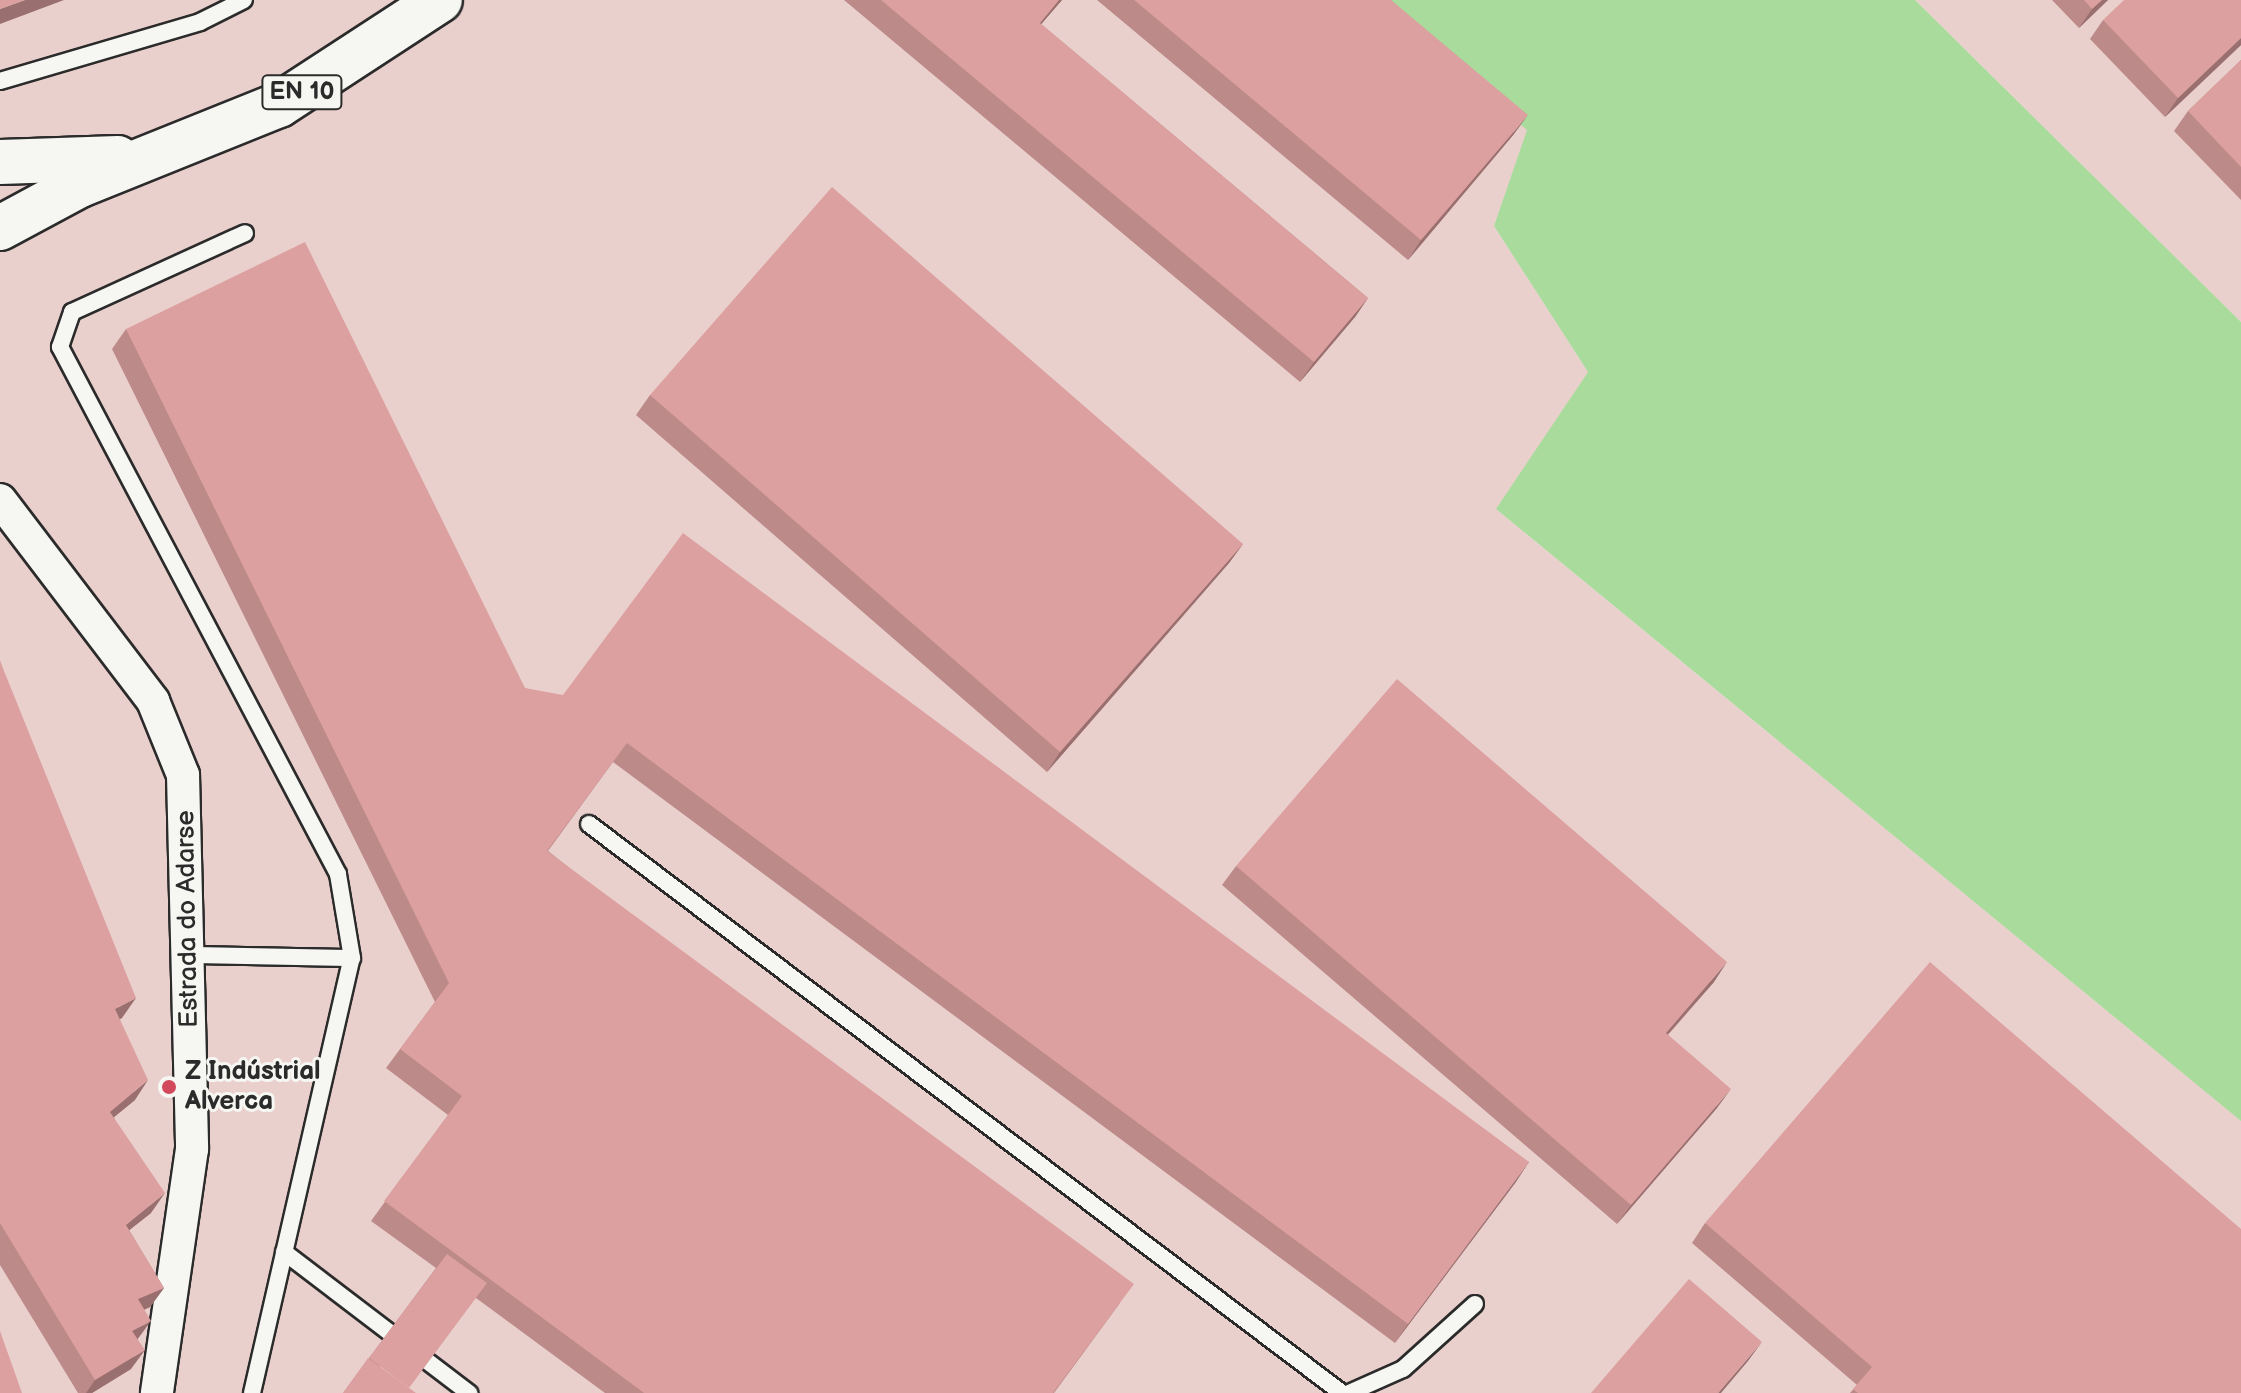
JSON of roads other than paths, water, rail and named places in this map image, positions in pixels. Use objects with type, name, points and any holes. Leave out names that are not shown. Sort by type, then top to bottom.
[{"type":"main road","name":"EN 10","points":[[0,228],[148,157],[279,105],[440,0]]},
{"type":"main road","name":"EN 10","points":[[0,162],[148,157]]},
{"type":"street","name":"Estrada do Adarse","points":[[0,500],[119,653],[171,736],[188,817],[192,1149],[157,1393]]},
{"type":"lane","points":[[0,81],[200,22],[244,0]]},
{"type":"lane","points":[[245,233],[72,312],[60,347],[338,874],[352,958],[252,1393]]},
{"type":"lane","points":[[589,824],[1342,1393]]},
{"type":"lane","points":[[190,955],[352,958]]},
{"type":"lane","points":[[284,1252],[469,1393]]},
{"type":"lane","points":[[1349,1393],[1403,1369],[1475,1304]]},
{"type":"place","name":"Z Indústrial Alverca","points":[[169,1087]]}]
